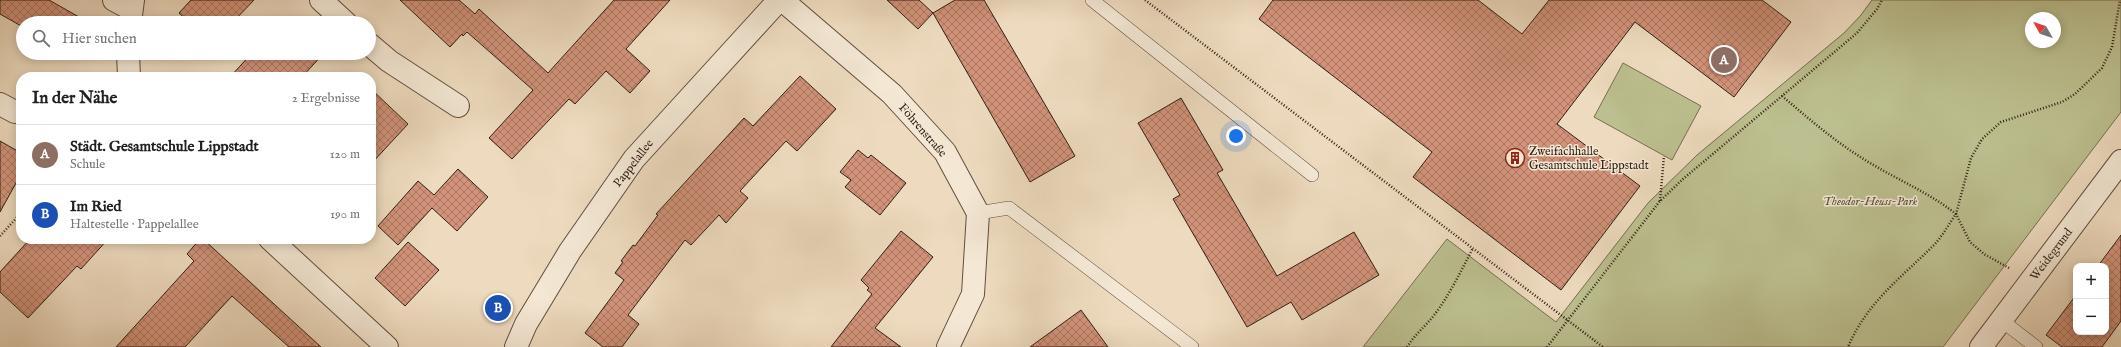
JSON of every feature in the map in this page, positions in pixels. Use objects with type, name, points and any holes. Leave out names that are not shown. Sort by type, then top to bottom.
[{"type":"street","points":[[321,0],[338,16]]},
{"type":"street","name":"Föhrenstraße","points":[[780,0],[892,94],[945,152],[978,213]]},
{"type":"street","name":"Pappelallee","points":[[516,347],[526,324],[570,251],[634,159],[780,0]]},
{"type":"street","points":[[376,50],[388,61],[458,106]]},
{"type":"street","points":[[128,60],[129,72]]},
{"type":"street","points":[[0,104],[16,112]]},
{"type":"street","name":"Weidegrund","points":[[1981,347],[2121,161]]},
{"type":"street","points":[[948,347],[973,294],[978,213]]},
{"type":"street","points":[[275,244],[388,347]]},
{"type":"lane","points":[[1092,0],[1312,175]]},
{"type":"lane","points":[[978,213],[1009,208],[1192,347]]},
{"type":"lane","points":[[2001,320],[2036,347]]},
{"type":"path","points":[[1145,0],[1603,347]]},
{"type":"path","points":[[1547,347],[1660,201],[1682,179],[1857,33],[1878,9],[1882,0]]},
{"type":"path","points":[[1848,347],[1854,333],[1874,305],[1903,273],[1936,243],[1956,214],[1971,158],[1982,139],[2001,122],[2062,102],[2075,94],[2102,68],[2112,46],[2120,0]]},
{"type":"path","points":[[1782,96],[1837,142],[1863,160],[1937,199],[1956,214],[1970,242],[1984,254],[2002,263],[2029,283]]},
{"type":"path","points":[[1660,201],[1664,156]]},
{"type":"path","points":[[0,236],[16,218]]},
{"type":"path","points":[[1407,347],[1414,334],[1433,316],[1448,296],[1474,248]]},
{"type":"green space","name":"Theodor-Heuss-Park","points":[[1872,0],[2121,0],[2121,112],[1943,347],[1363,347],[1447,239],[1556,322],[1648,203],[1697,155],[1844,33],[1861,15]]},
{"type":"green space","points":[[1623,63],[1701,106],[1672,160],[1594,117]]},
{"type":"building","points":[[0,0],[49,0],[77,16],[16,16],[16,23],[0,14]]},
{"type":"building","points":[[191,0],[254,0],[239,16],[182,16],[179,13]]},
{"type":"building","points":[[400,0],[459,0],[475,14],[479,9],[548,73],[614,0],[670,0],[626,49],[650,71],[630,93],[606,71],[575,104],[569,99],[512,159],[489,138],[533,90],[467,32],[463,36],[462,34],[450,47]]},
{"type":"building","points":[[887,0],[919,0],[933,13],[918,29]]},
{"type":"building","points":[[955,0],[984,0],[1075,156],[1030,182],[933,13]]},
{"type":"building","name":"Zweifachhalle Gesamtschule Lippstadt","points":[[1273,0],[1478,0],[1522,34],[1549,0],[1762,0],[1791,22],[1734,97],[1635,22],[1557,124],[1640,186],[1561,290],[1413,177],[1432,152],[1259,19]]},
{"type":"building","points":[[246,60],[318,60],[307,72],[235,72]]},
{"type":"building","points":[[800,76],[836,109],[797,151],[786,141],[740,191],[748,198],[726,223],[719,215],[691,245],[685,240],[628,315],[639,324],[622,347],[603,347],[585,333],[624,280],[615,273],[623,262],[621,261],[633,245],[635,246],[658,215],[656,214],[744,118],[753,126]]},
{"type":"building","points":[[376,94],[408,124],[376,159]]},
{"type":"building","points":[[1181,98],[1223,170],[1217,173],[1277,276],[1354,232],[1379,275],[1302,320],[1291,302],[1247,327],[1173,199],[1180,195],[1138,123]]},
{"type":"building","points":[[0,141],[16,150],[16,183],[0,212]]},
{"type":"building","points":[[858,150],[868,158],[871,155],[906,183],[880,215],[845,187],[851,180],[840,172]]},
{"type":"building","points":[[458,169],[488,197],[457,231],[432,208],[398,245],[378,226],[418,181],[434,195]]},
{"type":"building","points":[[901,231],[933,257],[875,328],[901,347],[831,347],[872,294],[867,290],[869,288],[861,280]]},
{"type":"building","points":[[2121,235],[2121,321],[2102,347],[2062,347],[2046,335],[2073,299],[2073,335],[2109,335],[2109,263],[2100,263]]},
{"type":"building","points":[[408,242],[439,270],[405,306],[375,278]]},
{"type":"building","points":[[25,244],[104,244],[81,269],[77,266],[28,318],[0,292],[0,272]]},
{"type":"building","points":[[196,244],[208,244],[321,347],[289,347],[232,296],[185,347],[116,347],[194,261],[187,254]]},
{"type":"building","points":[[1081,310],[1108,347],[1030,347]]},
{"type":"place","name":"Städt. Gesamtschule Lippstadt","points":[[1724,60]]},
{"type":"place","name":"Zweifachhalle Gesamtschule Lippstadt","points":[[1515,158]]},
{"type":"place","name":"Im Ried","points":[[498,308]]}]
